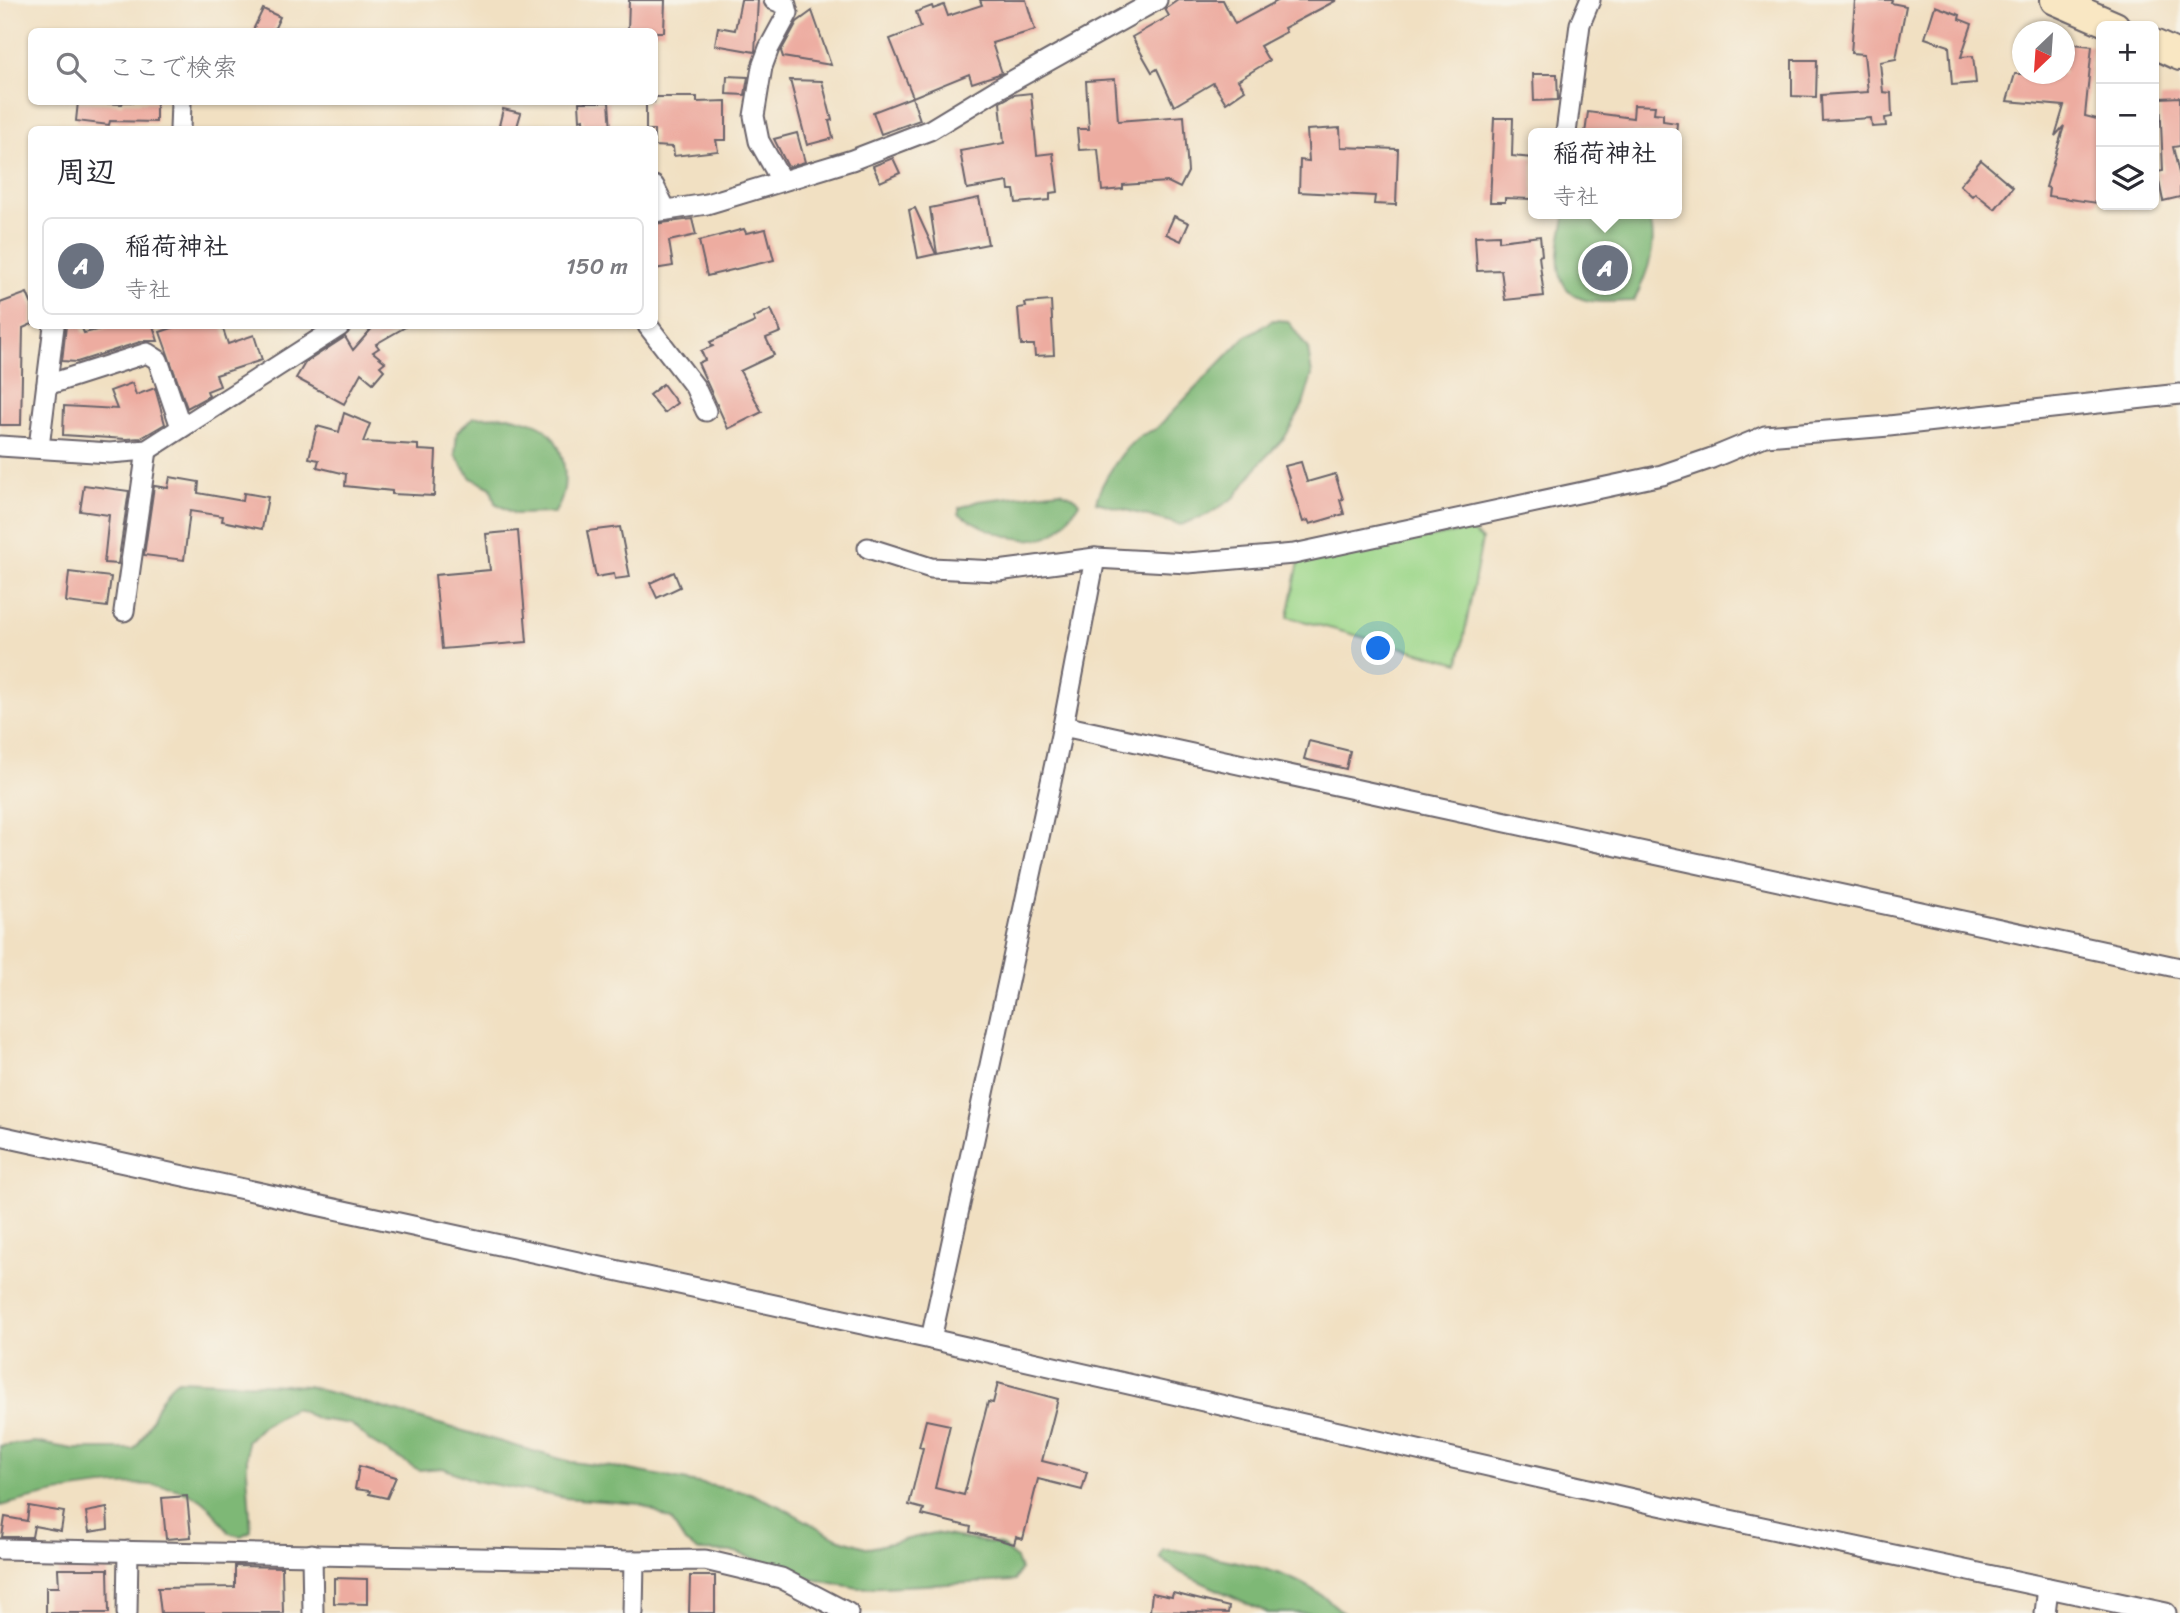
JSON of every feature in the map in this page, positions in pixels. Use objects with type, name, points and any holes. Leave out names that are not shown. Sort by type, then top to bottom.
[{"type":"street","points":[[774,0],[786,5],[788,13],[762,66],[754,116],[759,141],[781,180]]},
{"type":"street","points":[[660,211],[707,204],[852,160],[930,131],[996,90],[1157,0]]},
{"type":"street","points":[[1567,128],[1580,24],[1590,0]]},
{"type":"street","points":[[2056,0],[2104,21]]},
{"type":"street","points":[[2159,46],[2180,56]]},
{"type":"street","points":[[180,126],[181,105]]},
{"type":"street","points":[[38,447],[54,329]]},
{"type":"street","points":[[0,446],[110,453],[147,450],[335,329]]},
{"type":"street","points":[[650,329],[695,387],[706,411]]},
{"type":"street","points":[[47,385],[147,353],[158,360],[181,427]]},
{"type":"street","points":[[868,548],[931,568],[998,571],[1095,558],[1188,562],[1294,554],[1662,475],[1765,436],[1889,426],[2180,394]]},
{"type":"street","points":[[124,611],[147,450]]},
{"type":"street","points":[[932,1339],[1063,726],[1095,558]]},
{"type":"street","points":[[1063,726],[2180,968]]},
{"type":"street","points":[[0,1136],[932,1339],[1659,1505],[2166,1613]]},
{"type":"street","points":[[0,1549],[634,1561],[705,1560],[780,1578],[848,1613]]},
{"type":"street","points":[[127,1613],[128,1551]]},
{"type":"street","points":[[312,1554],[313,1613]]},
{"type":"street","points":[[633,1613],[634,1561]]},
{"type":"street","points":[[2045,1613],[2048,1588]]},
{"type":"green space","points":[[1565,219],[1649,219],[1653,236],[1650,259],[1634,301],[1590,301],[1576,296],[1561,278],[1561,239]]},
{"type":"green space","points":[[1273,320],[1288,321],[1308,349],[1312,375],[1303,405],[1285,437],[1261,462],[1235,497],[1209,514],[1181,525],[1096,502],[1107,476],[1134,441],[1156,429],[1245,337]]},
{"type":"green space","points":[[509,416],[542,427],[557,444],[562,455],[565,481],[560,504],[554,513],[515,514],[495,503],[491,488],[471,478],[455,455],[457,432],[474,417]]},
{"type":"green space","points":[[1060,491],[1074,497],[1079,503],[1061,527],[1043,538],[1005,536],[959,514],[959,508],[978,501]]},
{"type":"green space","points":[[1470,530],[1482,540],[1459,663],[1288,617],[1299,561]]},
{"type":"green space","points":[[178,1380],[307,1386],[571,1462],[620,1468],[750,1493],[837,1538],[869,1548],[934,1533],[1001,1545],[1016,1559],[1020,1569],[1015,1581],[858,1588],[807,1578],[735,1552],[699,1551],[685,1542],[671,1520],[640,1504],[565,1498],[476,1481],[443,1468],[419,1470],[371,1442],[351,1424],[318,1419],[294,1408],[262,1426],[247,1441],[251,1531],[241,1536],[229,1533],[201,1500],[181,1491],[157,1486],[102,1486],[0,1506],[0,1446],[34,1442],[73,1449],[134,1449],[146,1432],[164,1394]]},
{"type":"green space","points":[[1163,1550],[1242,1563],[1286,1576],[1325,1598],[1343,1613],[1268,1613],[1181,1573],[1160,1558]]},
{"type":"building","points":[[629,0],[665,0],[664,32],[658,32],[658,28],[628,28]]},
{"type":"building","points":[[741,0],[758,0],[755,52],[715,45],[718,27],[735,30]]},
{"type":"building","points":[[980,0],[1026,0],[1035,30],[992,43],[1002,73],[972,83],[969,74],[913,97],[890,39],[921,27],[916,12],[944,5],[948,16],[982,5]]},
{"type":"building","points":[[1178,0],[1223,0],[1235,24],[1279,0],[1337,0],[1284,28],[1286,32],[1260,46],[1269,61],[1238,80],[1245,90],[1226,103],[1213,83],[1174,106],[1157,69],[1152,72],[1132,37],[1169,16],[1165,9]]},
{"type":"building","points":[[1855,0],[1892,0],[1891,3],[1906,6],[1896,59],[1880,62],[1883,92],[1891,93],[1892,117],[1885,118],[1886,126],[1872,127],[1871,118],[1822,121],[1821,95],[1868,92],[1864,54],[1851,53]]},
{"type":"building","points":[[1935,6],[1960,15],[1959,19],[1972,24],[1961,57],[1973,56],[1976,83],[1952,85],[1949,46],[1925,38]]},
{"type":"building","points":[[263,9],[280,17],[275,28],[254,28]]},
{"type":"building","points":[[812,11],[831,65],[783,57],[781,51],[797,22]]},
{"type":"building","points":[[2075,44],[2092,46],[2085,116],[2096,119],[2096,203],[2048,196],[2049,188],[2046,187],[2064,126],[2055,136],[2064,106],[2007,101],[2012,84],[2075,84]]},
{"type":"building","points":[[1792,60],[1817,60],[1816,97],[1792,96]]},
{"type":"building","points":[[1533,74],[1557,74],[1558,100],[1534,101]]},
{"type":"building","points":[[727,76],[748,77],[745,95],[726,94]]},
{"type":"building","points":[[1115,79],[1118,121],[1184,116],[1188,172],[1180,188],[1168,182],[1123,185],[1123,189],[1102,191],[1098,149],[1079,150],[1077,129],[1089,129],[1086,81]]},
{"type":"building","points":[[790,80],[822,81],[832,120],[829,121],[833,138],[807,145]]},
{"type":"building","points":[[1031,93],[1037,155],[1053,153],[1058,192],[1050,193],[1050,200],[1016,203],[1014,190],[1009,190],[1008,182],[967,189],[960,151],[1004,143],[1000,102],[1013,95]]},
{"type":"building","points":[[658,97],[697,97],[697,102],[726,101],[726,140],[716,140],[718,151],[674,156],[673,147],[658,146],[658,126],[646,126],[646,105],[658,105]]},
{"type":"building","points":[[912,97],[920,120],[881,134],[873,112]]},
{"type":"building","points":[[2180,97],[2180,146],[2173,147],[2180,178],[2180,197],[2163,201],[2159,182],[2159,172],[2163,171],[2160,98]]},
{"type":"building","points":[[78,105],[156,105],[156,122],[110,121],[109,125],[76,121]]},
{"type":"building","points":[[579,105],[609,105],[611,126],[584,126],[583,119],[580,120]]},
{"type":"building","points":[[1634,105],[1655,106],[1654,113],[1663,114],[1663,121],[1677,123],[1676,128],[1586,128],[1588,112],[1633,118]]},
{"type":"building","points":[[503,109],[521,113],[517,126],[499,126]]},
{"type":"building","points":[[1494,118],[1513,118],[1512,156],[1528,158],[1528,199],[1505,198],[1505,202],[1490,202]]},
{"type":"building","points":[[1340,128],[1341,147],[1398,149],[1396,205],[1374,204],[1375,196],[1299,192],[1300,160],[1309,161],[1307,130]]},
{"type":"building","points":[[797,133],[805,162],[788,167],[774,139]]},
{"type":"building","points":[[893,158],[900,173],[880,182],[873,166]]},
{"type":"building","points":[[1981,160],[2013,187],[1995,209],[1975,193],[1972,196],[1960,185]]},
{"type":"building","points":[[979,198],[988,244],[937,254],[930,208]]},
{"type":"building","points":[[915,208],[936,254],[918,258],[909,210]]},
{"type":"building","points":[[1174,216],[1189,223],[1181,241],[1166,234]]},
{"type":"building","points":[[692,219],[696,235],[669,241],[673,266],[658,268],[658,223]]},
{"type":"building","points":[[744,229],[746,233],[766,229],[774,260],[707,276],[699,241]]},
{"type":"building","points":[[1499,235],[1499,241],[1540,236],[1542,255],[1539,256],[1544,296],[1505,300],[1501,270],[1477,271],[1475,236]]},
{"type":"building","points":[[1612,250],[1623,278],[1597,286],[1587,258]]},
{"type":"building","points":[[27,293],[28,295],[28,326],[23,328],[21,425],[0,425],[0,303]]},
{"type":"building","points":[[1051,301],[1054,355],[1035,356],[1034,345],[1021,345],[1018,308],[1026,307],[1025,303]]},
{"type":"building","points":[[771,309],[781,332],[766,338],[774,355],[740,371],[762,412],[728,429],[698,363],[705,360],[701,351],[713,346],[710,342],[755,322],[753,318]]},
{"type":"building","points":[[66,329],[82,329],[84,333],[101,329],[154,329],[158,341],[143,341],[77,362],[62,361]]},
{"type":"building","points":[[169,329],[223,329],[228,344],[254,335],[262,360],[216,375],[220,386],[207,391],[209,396],[187,408],[160,332]]},
{"type":"building","points":[[371,329],[402,329],[376,344],[379,348],[373,352],[385,362],[380,366],[384,370],[373,383],[361,373],[344,404],[296,378],[305,363],[345,337],[353,350]]},
{"type":"building","points":[[132,383],[136,395],[155,388],[165,424],[141,438],[63,435],[64,406],[117,409],[110,391]]},
{"type":"building","points":[[663,384],[677,403],[664,413],[649,395]]},
{"type":"building","points":[[344,413],[370,424],[363,442],[418,445],[418,450],[436,451],[434,496],[392,494],[392,491],[345,486],[346,474],[317,467],[319,460],[309,458],[317,426],[339,432]]},
{"type":"building","points":[[1301,462],[1307,482],[1335,474],[1343,499],[1340,500],[1344,514],[1310,524],[1308,520],[1303,522],[1285,466]]},
{"type":"building","points":[[170,477],[199,482],[198,493],[243,501],[244,493],[268,497],[262,529],[222,521],[223,516],[190,511],[184,560],[144,555],[154,486],[168,488]]},
{"type":"building","points":[[84,485],[129,491],[118,564],[104,563],[109,515],[80,511]]},
{"type":"building","points":[[620,527],[630,577],[615,579],[614,574],[596,577],[587,531]]},
{"type":"building","points":[[518,531],[527,642],[442,649],[435,575],[490,570],[486,534]]},
{"type":"building","points":[[69,572],[111,577],[107,607],[66,602]]},
{"type":"building","points":[[674,572],[680,587],[657,598],[650,583]]},
{"type":"building","points":[[1309,741],[1350,751],[1346,769],[1304,759]]},
{"type":"building","points":[[998,1383],[1058,1399],[1042,1461],[1087,1472],[1082,1490],[1038,1479],[1023,1539],[1016,1537],[1014,1544],[970,1532],[971,1527],[922,1515],[924,1509],[909,1505],[923,1448],[919,1447],[926,1420],[950,1425],[935,1488],[964,1495],[988,1402],[993,1403]]},
{"type":"building","points":[[359,1466],[396,1477],[387,1498],[369,1494],[370,1491],[355,1489]]},
{"type":"building","points":[[187,1496],[191,1537],[166,1539],[162,1498]]},
{"type":"building","points":[[29,1506],[64,1512],[61,1531],[34,1526],[32,1537],[2,1537],[5,1517],[27,1521]]},
{"type":"building","points":[[107,1508],[108,1529],[89,1532],[86,1512]]},
{"type":"building","points":[[235,1566],[282,1567],[283,1613],[161,1613],[158,1588],[235,1587]]},
{"type":"building","points":[[58,1569],[108,1569],[109,1613],[46,1613],[46,1587],[59,1587]]},
{"type":"building","points":[[690,1576],[715,1576],[715,1613],[689,1613]]},
{"type":"building","points":[[334,1578],[367,1579],[367,1604],[334,1603]]},
{"type":"building","points":[[1152,1593],[1172,1597],[1173,1593],[1229,1607],[1228,1613],[1150,1611]]},
{"type":"place","name":"稲荷神社","points":[[1605,268]]}]
